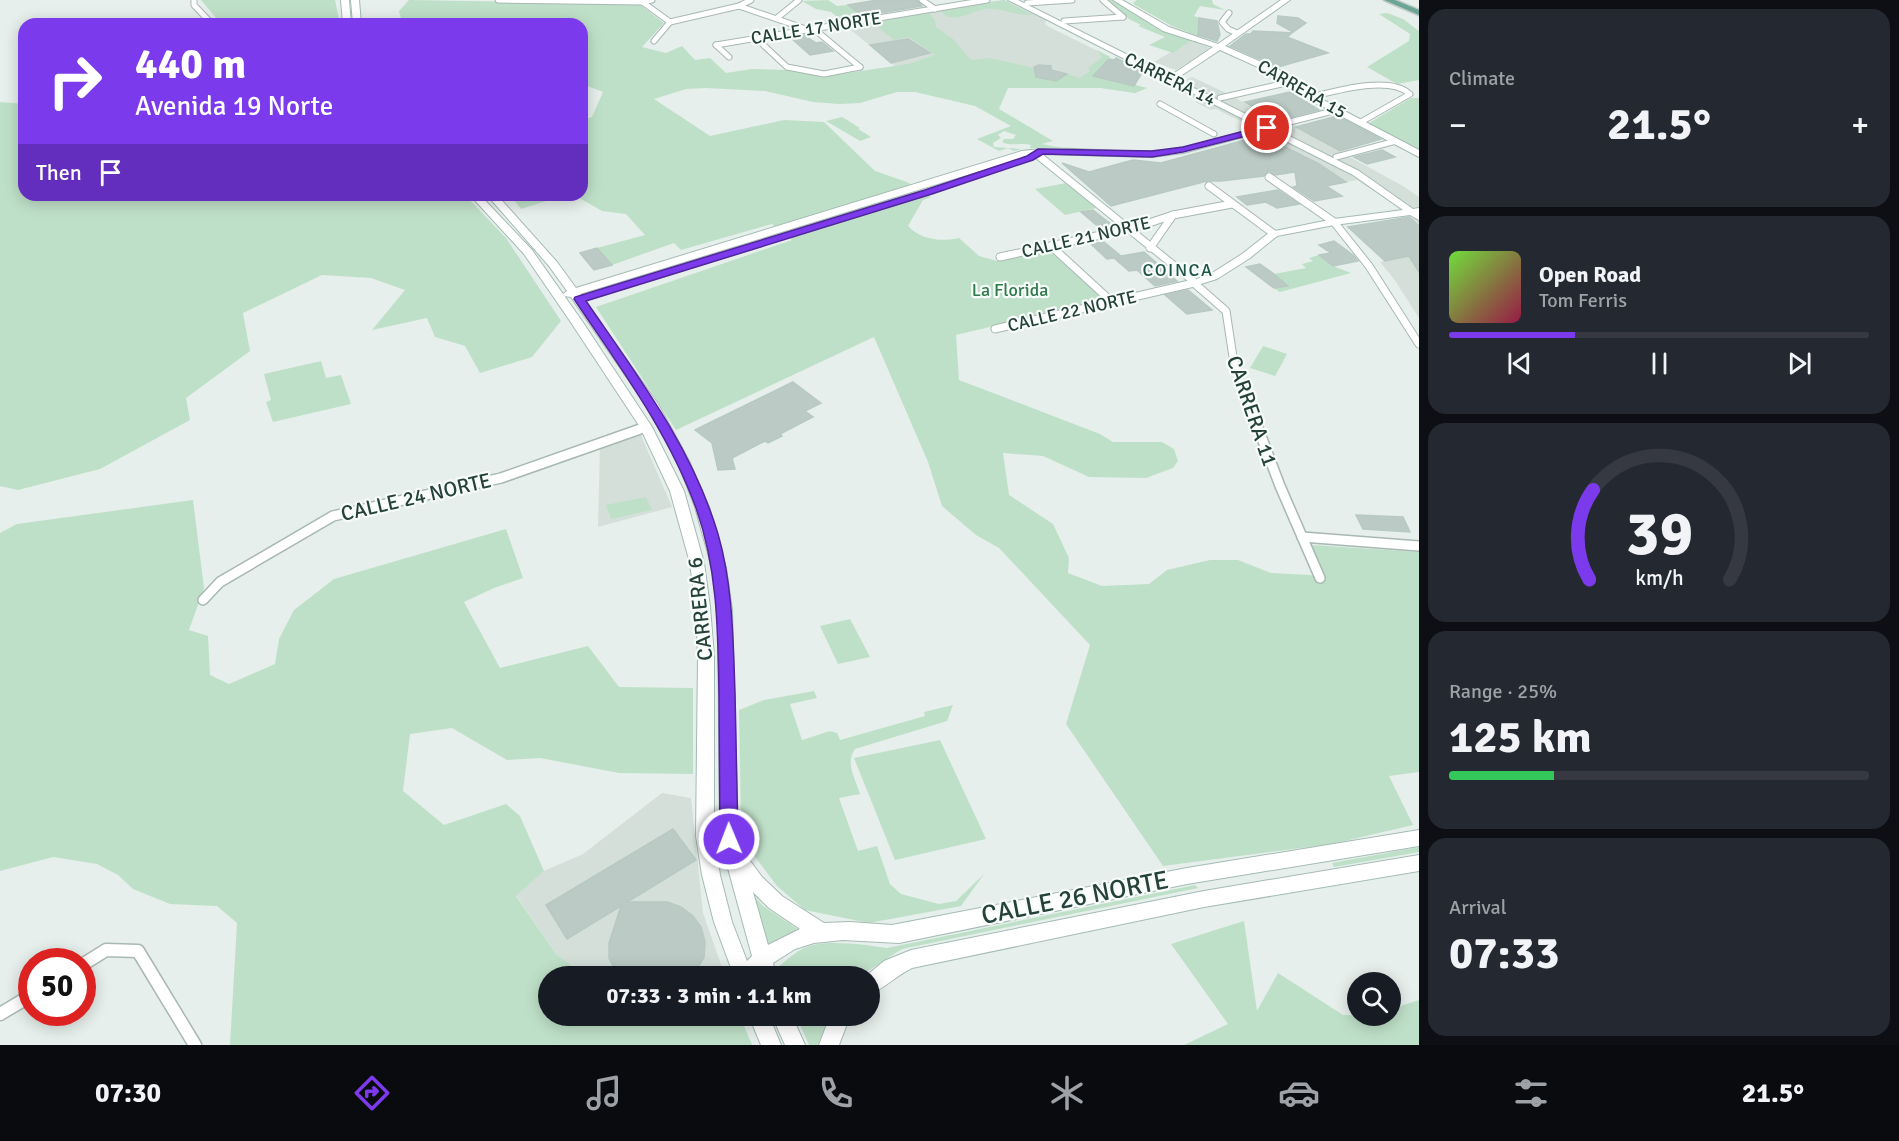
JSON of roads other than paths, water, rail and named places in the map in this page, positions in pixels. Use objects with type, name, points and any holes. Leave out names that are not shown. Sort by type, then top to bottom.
[{"type":"main road","points":[[345,0],[346,18]]},
{"type":"main road","points":[[355,0],[356,18]]},
{"type":"main road","name":"CARRERA 14","points":[[1012,0],[1172,78],[1220,98],[1356,173],[1417,212]]},
{"type":"main road","name":"CARRERA 15","points":[[1117,0],[1166,29],[1218,46],[1283,75],[1287,78],[1286,83],[1419,154]]},
{"type":"main road","points":[[1172,78],[1286,0]]},
{"type":"main road","points":[[1388,0],[1419,13]]},
{"type":"main road","points":[[1400,0],[1419,8]]},
{"type":"main road","name":"CARRERA 14","points":[[1024,1],[1256,122],[1368,173],[1417,212]]},
{"type":"main road","points":[[1101,152],[1172,146],[1256,122]]},
{"type":"main road","points":[[569,298],[1030,158],[1035,153],[1052,150],[1119,154],[1174,151],[1271,127]]},
{"type":"main road","name":"CARRERA 11","points":[[1035,153],[1194,283]]},
{"type":"main road","name":"CARRERA 6","points":[[481,201],[512,232],[569,298],[646,427],[674,484],[683,510],[697,563],[706,656],[705,836],[711,875],[723,922],[739,966]]},
{"type":"main road","points":[[498,201],[519,223],[569,298],[652,404],[683,462],[702,507],[719,568],[725,610],[729,839],[763,966]]},
{"type":"main road","name":"CALLE 22 NORTE","points":[[1194,283],[1213,277],[1246,256],[1274,234],[1334,222],[1417,212]]},
{"type":"main road","name":"CALLE 26 NORTE","points":[[765,966],[780,946],[801,937],[822,932],[899,934],[1187,876],[1419,838]]},
{"type":"main road","points":[[729,839],[737,858],[763,893],[780,908],[822,932]]},
{"type":"main road","name":"CALLE 26 NORTE","points":[[880,977],[891,968],[911,959],[1204,898],[1419,863]]},
{"type":"main road","points":[[763,1026],[771,1045]]},
{"type":"main road","points":[[786,1026],[795,1045]]},
{"type":"main road","points":[[829,1045],[836,1026]]},
{"type":"street","points":[[194,0],[194,5],[206,18]]},
{"type":"street","points":[[498,0],[652,0]]},
{"type":"street","points":[[654,41],[670,22],[739,6],[751,0]]},
{"type":"street","points":[[777,18],[799,0]]},
{"type":"street","points":[[922,0],[935,9]]},
{"type":"street","name":"CALLE 17 NORTE","points":[[729,57],[716,45],[987,0]]},
{"type":"street","points":[[1024,1],[1072,0]]},
{"type":"street","points":[[1064,21],[1123,17],[1103,0]]},
{"type":"street","points":[[640,1],[670,22]]},
{"type":"street","points":[[739,6],[811,29],[860,67],[824,74],[787,67],[756,38]]},
{"type":"street","points":[[1229,13],[1222,22],[1228,29],[1237,33]]},
{"type":"street","points":[[1220,98],[1286,83]]},
{"type":"street","points":[[1311,97],[1353,87],[1393,86],[1403,88],[1410,94],[1361,123]]},
{"type":"street","points":[[1160,104],[1214,134]]},
{"type":"street","points":[[1271,127],[1337,110]]},
{"type":"street","points":[[1336,157],[1396,141]]},
{"type":"street","points":[[1269,177],[1334,222],[1369,266],[1419,344]]},
{"type":"street","points":[[1209,186],[1274,234]]},
{"type":"street","name":"CALLE 21 NORTE","points":[[1000,257],[1128,229],[1173,215],[1232,204]]},
{"type":"street","name":"CALLE 21 NORTE","points":[[1150,248],[1173,215]]},
{"type":"street","points":[[1051,246],[1112,301]]},
{"type":"street","name":"CALLE 22 NORTE","points":[[995,329],[1194,283]]},
{"type":"street","name":"CARRERA 11","points":[[1194,283],[1226,311],[1231,354],[1239,382],[1278,485],[1320,578]]},
{"type":"street","name":"CALLE 24 NORTE","points":[[203,600],[220,582],[333,516],[501,478],[646,427]]},
{"type":"street","points":[[683,510],[702,507]]},
{"type":"street","points":[[1302,537],[1419,546]]},
{"type":"street","points":[[96,956],[106,950],[138,951],[195,1045]]},
{"type":"street","points":[[0,1014],[18,1003]]},
{"type":"district","name":"COINCA","points":[[1178,270]]},
{"type":"park label","name":"La Florida","points":[[1010,290]]}]
